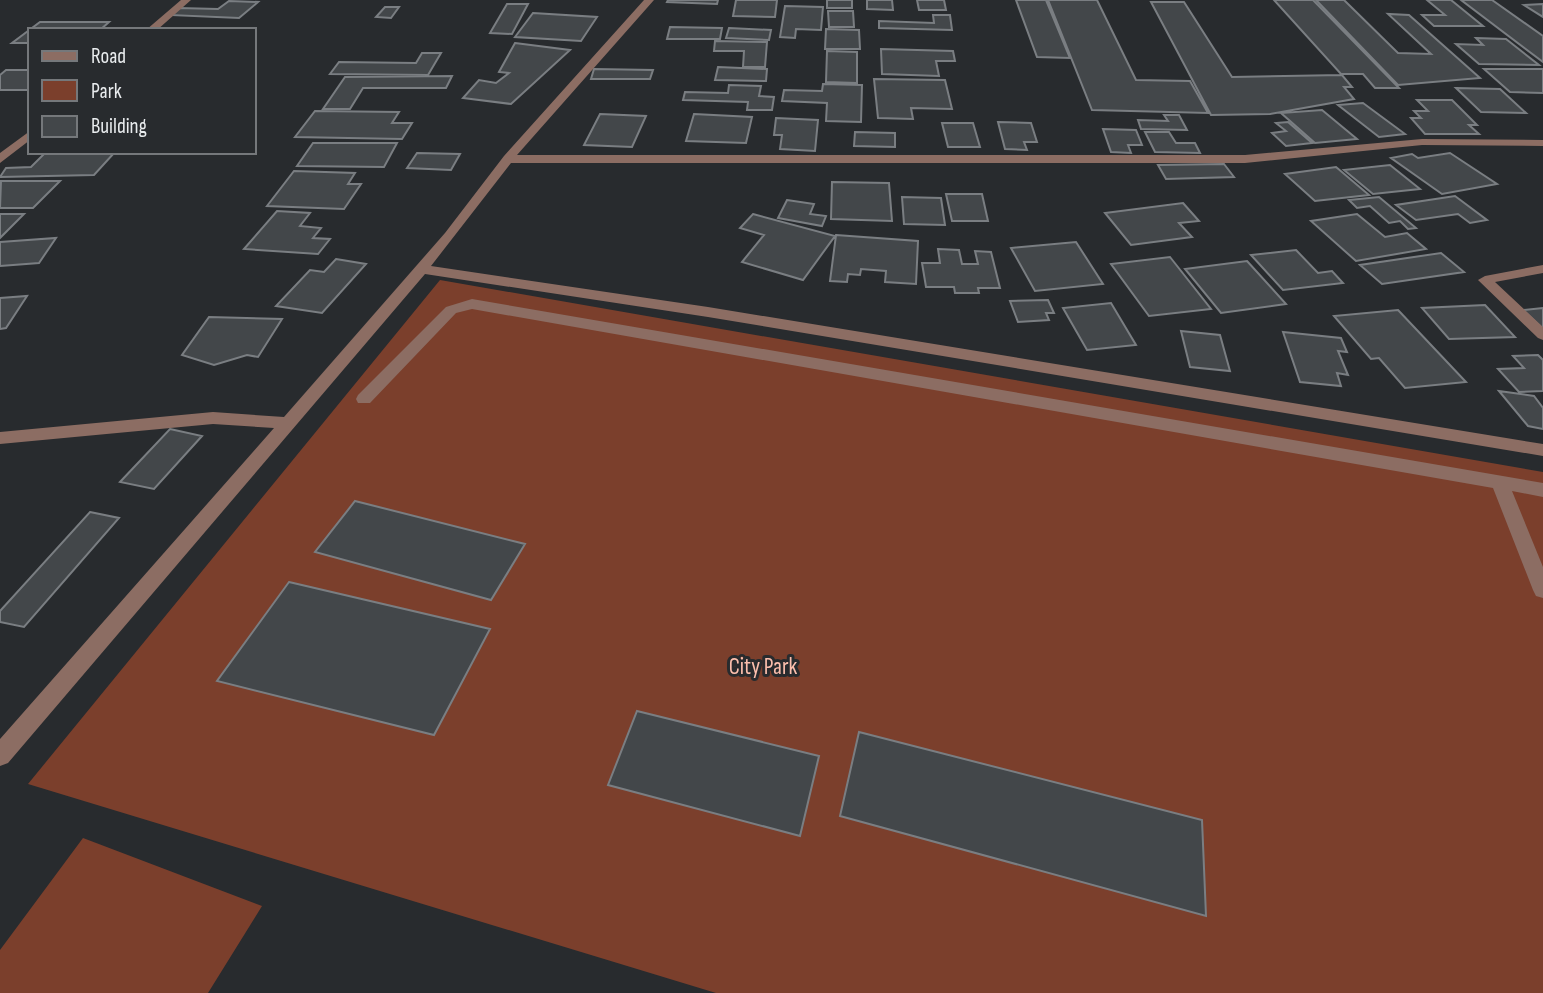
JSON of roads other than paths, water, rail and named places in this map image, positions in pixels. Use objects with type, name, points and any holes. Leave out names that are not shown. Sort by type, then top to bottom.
[{"type":"street","points":[[153,28],[186,0]]},
{"type":"street","points":[[0,755],[421,269],[508,159],[649,0]]},
{"type":"street","points":[[0,159],[28,136]]},
{"type":"street","points":[[508,159],[1245,159],[1422,142],[1543,143]]},
{"type":"street","points":[[1543,268],[1485,280],[1543,335]]},
{"type":"street","points":[[421,269],[708,312],[1543,450]]},
{"type":"street","points":[[364,399],[451,310],[472,304],[1543,490]]},
{"type":"street","points":[[0,438],[213,418],[288,423]]},
{"type":"street","points":[[1500,483],[1543,590]]},
{"type":"park label","name":"City Park","points":[[763,667]]}]
